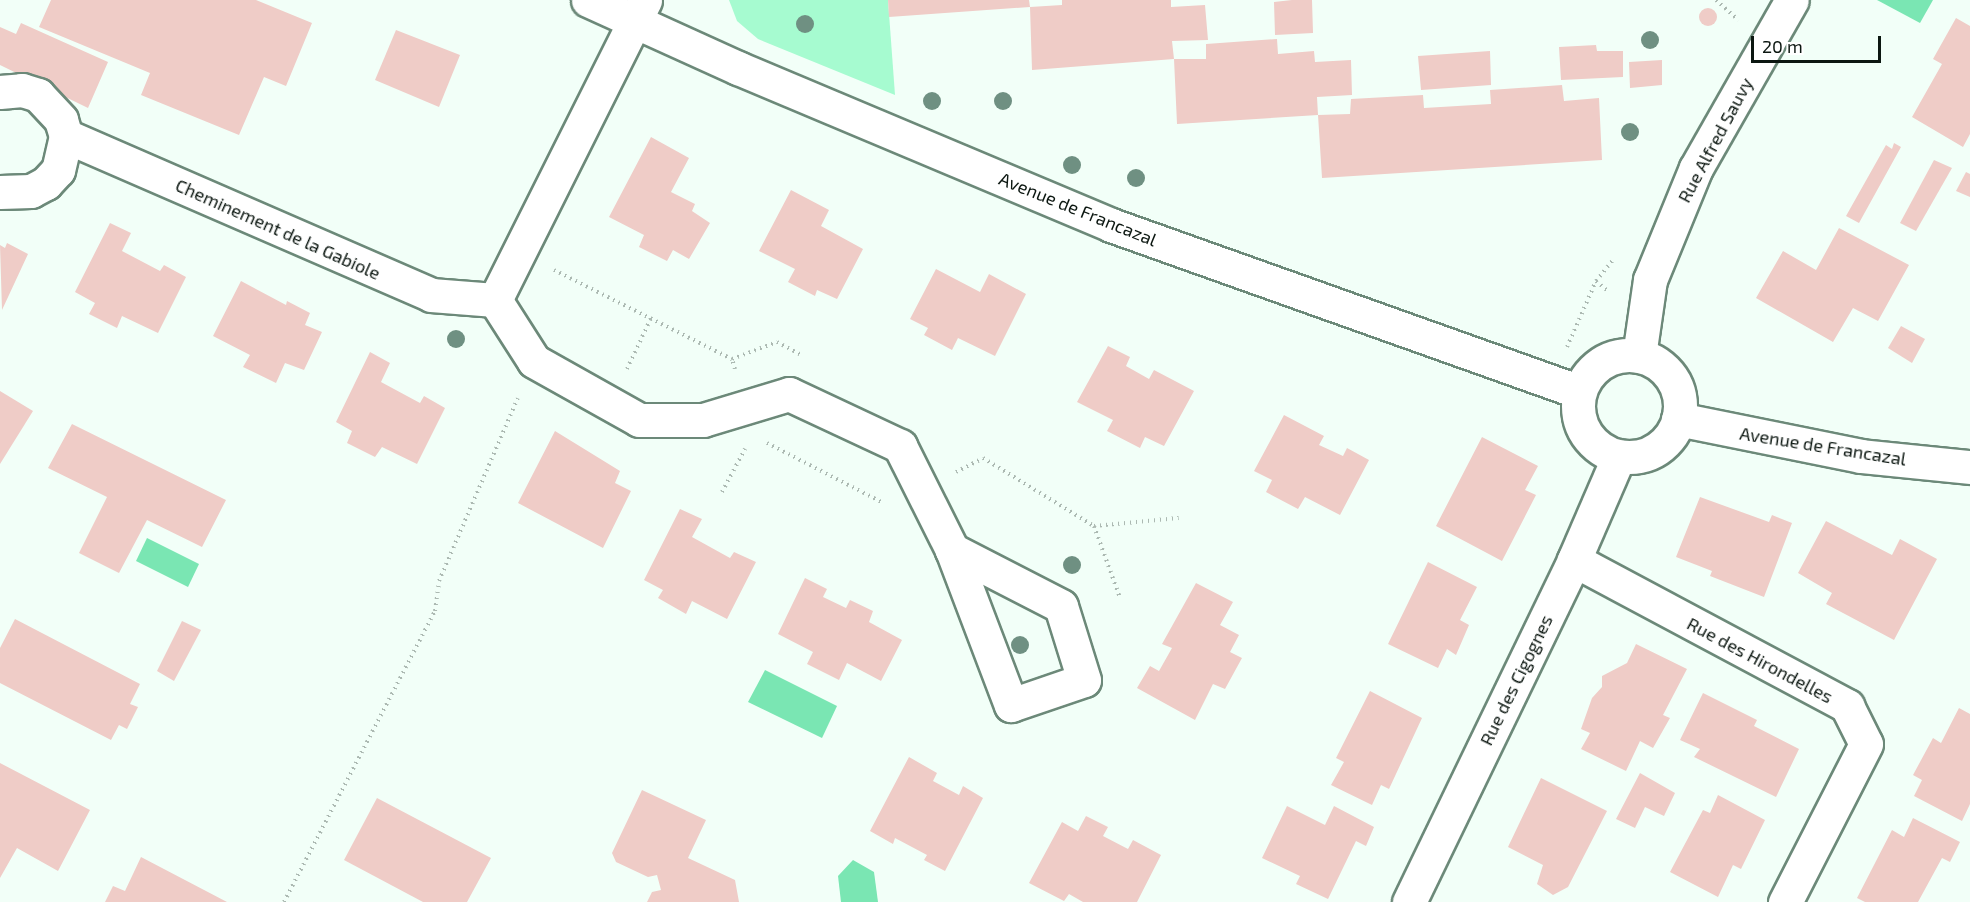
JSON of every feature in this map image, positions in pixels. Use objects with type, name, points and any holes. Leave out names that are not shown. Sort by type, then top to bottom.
[{"type":"street","name":"Avenue de Francazal","points":[[588,0],[640,10],[1110,225],[1565,388]]},
{"type":"street","name":"Rue Alfred Sauvy","points":[[1639,356],[1650,280],[1692,179],[1792,0]]},
{"type":"street","points":[[640,10],[495,300],[534,361],[639,420],[748,421],[789,394],[900,446],[952,550],[1011,705],[1084,680],[1061,606],[952,550]]},
{"type":"street","points":[[0,92],[22,90],[38,96],[61,120],[66,136],[58,170],[46,183],[31,192],[0,192]]},
{"type":"street","name":"Cheminement de la Gabiole","points":[[66,136],[431,295],[495,300]]},
{"type":"street","points":[[1639,356],[1660,366],[1675,385],[1680,407],[1678,419],[1659,446],[1644,454],[1619,456],[1594,443],[1586,432],[1565,388],[1607,360],[1639,356]]},
{"type":"street","name":"Avenue de Francazal","points":[[1678,419],[1861,456],[1970,467]]},
{"type":"street","name":"Rue des Cigognes","points":[[1409,902],[1574,560],[1619,456]]},
{"type":"street","name":"Rue des Hirondelles","points":[[1574,560],[1847,706],[1866,744],[1785,902]]},
{"type":"path","points":[[1716,0],[1741,23]]},
{"type":"path","points":[[519,252],[732,359],[777,342],[808,358]]},
{"type":"path","points":[[1565,388],[1596,281],[1614,258]]},
{"type":"path","points":[[611,404],[651,318]]},
{"type":"path","points":[[722,492],[748,421],[732,359]]},
{"type":"path","points":[[284,902],[435,611],[439,581],[534,361]]},
{"type":"path","points":[[748,421],[888,505],[983,458],[1094,526],[1179,518]]},
{"type":"path","points":[[1094,526],[1120,598]]},
{"type":"shaded area","points":[[729,0],[888,0],[895,95],[758,39],[737,21]]},
{"type":"shaded area","points":[[1877,0],[1933,0],[1920,23]]},
{"type":"shaded area","points":[[147,538],[199,564],[188,587],[136,561]]},
{"type":"shaded area","points":[[765,670],[837,706],[822,738],[748,702]]},
{"type":"shaded area","points":[[853,860],[874,872],[878,902],[841,902],[838,876]]},
{"type":"building","points":[[51,0],[256,0],[312,23],[286,86],[264,77],[239,135],[141,95],[150,73],[39,27]]},
{"type":"building","points":[[888,0],[1029,0],[1030,7],[889,17]]},
{"type":"building","points":[[1062,0],[1171,0],[1171,7],[1205,5],[1208,40],[1172,41],[1174,59],[1032,70],[1030,7],[1062,5]]},
{"type":"building","points":[[1312,0],[1313,33],[1275,35],[1274,2]]},
{"type":"building","points":[[1704,8],[1712,8],[1717,13],[1715,24],[1704,26],[1699,21],[1699,13]]},
{"type":"building","points":[[1956,18],[1970,26],[1970,134],[1963,147],[1912,117],[1942,64],[1933,59]]},
{"type":"building","points":[[21,23],[108,62],[88,108],[0,65],[0,27],[16,34]]},
{"type":"building","points":[[396,30],[460,55],[439,107],[375,80]]},
{"type":"building","points":[[1277,39],[1278,54],[1314,51],[1315,62],[1351,60],[1352,95],[1317,97],[1318,115],[1177,124],[1174,59],[1206,59],[1206,44]]},
{"type":"building","points":[[1596,45],[1597,51],[1623,51],[1623,77],[1561,80],[1559,47]]},
{"type":"building","points":[[1490,51],[1491,85],[1421,90],[1418,56]]},
{"type":"building","points":[[1662,60],[1662,85],[1630,88],[1629,62]]},
{"type":"building","points":[[1562,85],[1564,101],[1599,98],[1602,160],[1322,178],[1318,115],[1350,114],[1351,99],[1423,95],[1424,108],[1491,104],[1490,90]]},
{"type":"building","points":[[651,137],[689,158],[671,192],[695,204],[692,211],[710,223],[689,259],[673,250],[667,261],[639,247],[644,235],[609,217]]},
{"type":"building","points":[[1894,143],[1901,147],[1859,223],[1846,216],[1886,145],[1892,149]]},
{"type":"building","points":[[1934,160],[1952,168],[1916,231],[1900,223]]},
{"type":"building","points":[[1966,172],[1970,174],[1970,197],[1956,191]]},
{"type":"building","points":[[791,190],[829,210],[821,226],[863,249],[837,299],[817,290],[815,296],[788,282],[795,269],[759,251]]},
{"type":"building","points":[[110,223],[131,233],[122,251],[160,271],[164,265],[186,277],[158,333],[122,316],[117,328],[89,314],[95,303],[75,292]]},
{"type":"building","points":[[1839,228],[1909,265],[1878,321],[1853,308],[1833,342],[1756,298],[1783,251],[1816,270]]},
{"type":"building","points":[[7,243],[28,254],[2,310],[0,245],[5,248]]},
{"type":"building","points":[[936,269],[980,292],[989,274],[1026,294],[995,356],[958,338],[952,350],[924,335],[928,328],[910,319]]},
{"type":"building","points":[[241,281],[286,305],[287,301],[310,313],[305,325],[322,332],[304,370],[285,363],[276,383],[243,367],[250,355],[213,336]]},
{"type":"building","points":[[1901,326],[1925,339],[1912,363],[1888,348]]},
{"type":"building","points":[[1108,346],[1130,357],[1126,366],[1149,379],[1154,370],[1194,391],[1164,446],[1145,437],[1140,448],[1107,431],[1113,420],[1077,402]]},
{"type":"building","points":[[370,352],[390,363],[381,382],[420,403],[424,396],[445,408],[417,464],[382,447],[375,457],[347,443],[352,431],[336,422]]},
{"type":"building","points":[[0,391],[33,411],[0,464]]},
{"type":"building","points":[[1284,415],[1324,436],[1319,445],[1343,456],[1347,448],[1369,460],[1340,515],[1305,497],[1298,509],[1266,492],[1272,480],[1254,471]]},
{"type":"building","points":[[72,424],[226,500],[202,547],[147,520],[119,573],[79,553],[107,497],[48,468]]},
{"type":"building","points":[[555,431],[620,471],[615,483],[631,491],[603,548],[518,503]]},
{"type":"building","points":[[1482,437],[1538,466],[1525,490],[1536,495],[1502,561],[1436,526]]},
{"type":"building","points":[[1700,497],[1769,522],[1772,515],[1792,523],[1764,597],[1710,576],[1712,571],[1676,557]]},
{"type":"building","points":[[680,509],[702,519],[692,537],[730,558],[734,552],[756,562],[727,619],[692,601],[686,614],[658,598],[663,590],[644,580]]},
{"type":"building","points":[[1826,521],[1892,555],[1900,539],[1937,559],[1894,640],[1826,604],[1832,593],[1798,573]]},
{"type":"building","points":[[1428,562],[1477,587],[1460,620],[1469,625],[1456,655],[1447,649],[1438,668],[1388,644]]},
{"type":"building","points":[[805,578],[827,589],[823,597],[846,608],[850,600],[873,611],[869,622],[902,640],[881,681],[847,663],[839,680],[807,664],[813,652],[778,634]]},
{"type":"building","points":[[1196,583],[1233,602],[1220,625],[1239,635],[1230,652],[1242,658],[1225,689],[1213,684],[1195,720],[1137,688],[1150,666],[1159,671],[1172,648],[1162,644]]},
{"type":"building","points":[[15,619],[140,684],[130,704],[138,707],[127,729],[119,725],[111,740],[0,683],[0,648]]},
{"type":"building","points":[[182,621],[201,630],[174,681],[157,671]]},
{"type":"building","points":[[1636,644],[1687,669],[1663,715],[1670,718],[1653,748],[1640,741],[1626,771],[1581,749],[1590,733],[1581,729],[1592,698],[1602,687],[1602,676],[1627,663]]},
{"type":"building","points":[[1370,691],[1422,718],[1389,789],[1381,785],[1372,805],[1331,785],[1344,762],[1336,758]]},
{"type":"building","points":[[1703,693],[1757,720],[1754,726],[1799,749],[1776,797],[1694,757],[1700,749],[1680,740]]},
{"type":"building","points":[[1959,708],[1970,714],[1970,804],[1962,821],[1914,796],[1922,780],[1913,775],[1933,738],[1941,743]]},
{"type":"building","points":[[909,757],[937,773],[933,781],[959,795],[963,786],[983,798],[945,871],[924,860],[927,855],[895,838],[893,844],[870,831]]},
{"type":"building","points":[[0,763],[90,810],[58,871],[17,848],[0,878]]},
{"type":"building","points":[[1640,773],[1675,793],[1664,816],[1645,807],[1635,828],[1616,819]]},
{"type":"building","points":[[1541,778],[1607,811],[1568,887],[1553,895],[1537,884],[1543,865],[1508,847]]},
{"type":"building","points":[[642,790],[706,820],[688,858],[735,880],[739,902],[647,902],[652,892],[661,890],[657,875],[648,877],[616,862],[612,853]]},
{"type":"building","points":[[1718,795],[1765,820],[1741,869],[1733,865],[1718,897],[1670,872],[1703,810],[1710,813]]},
{"type":"building","points":[[377,798],[491,858],[467,902],[423,902],[344,860]]},
{"type":"building","points":[[1287,806],[1325,825],[1334,806],[1374,827],[1366,846],[1356,841],[1328,899],[1296,884],[1300,876],[1262,858]]},
{"type":"building","points":[[1086,816],[1108,827],[1103,836],[1128,849],[1133,840],[1161,855],[1137,902],[1083,902],[1069,894],[1064,901],[1029,883],[1062,822],[1078,831]]},
{"type":"building","points":[[1913,818],[1960,842],[1950,862],[1942,858],[1918,902],[1865,902],[1857,898],[1892,830],[1904,837]]},
{"type":"building","points":[[141,857],[227,902],[105,902],[113,886],[125,891]]}]
